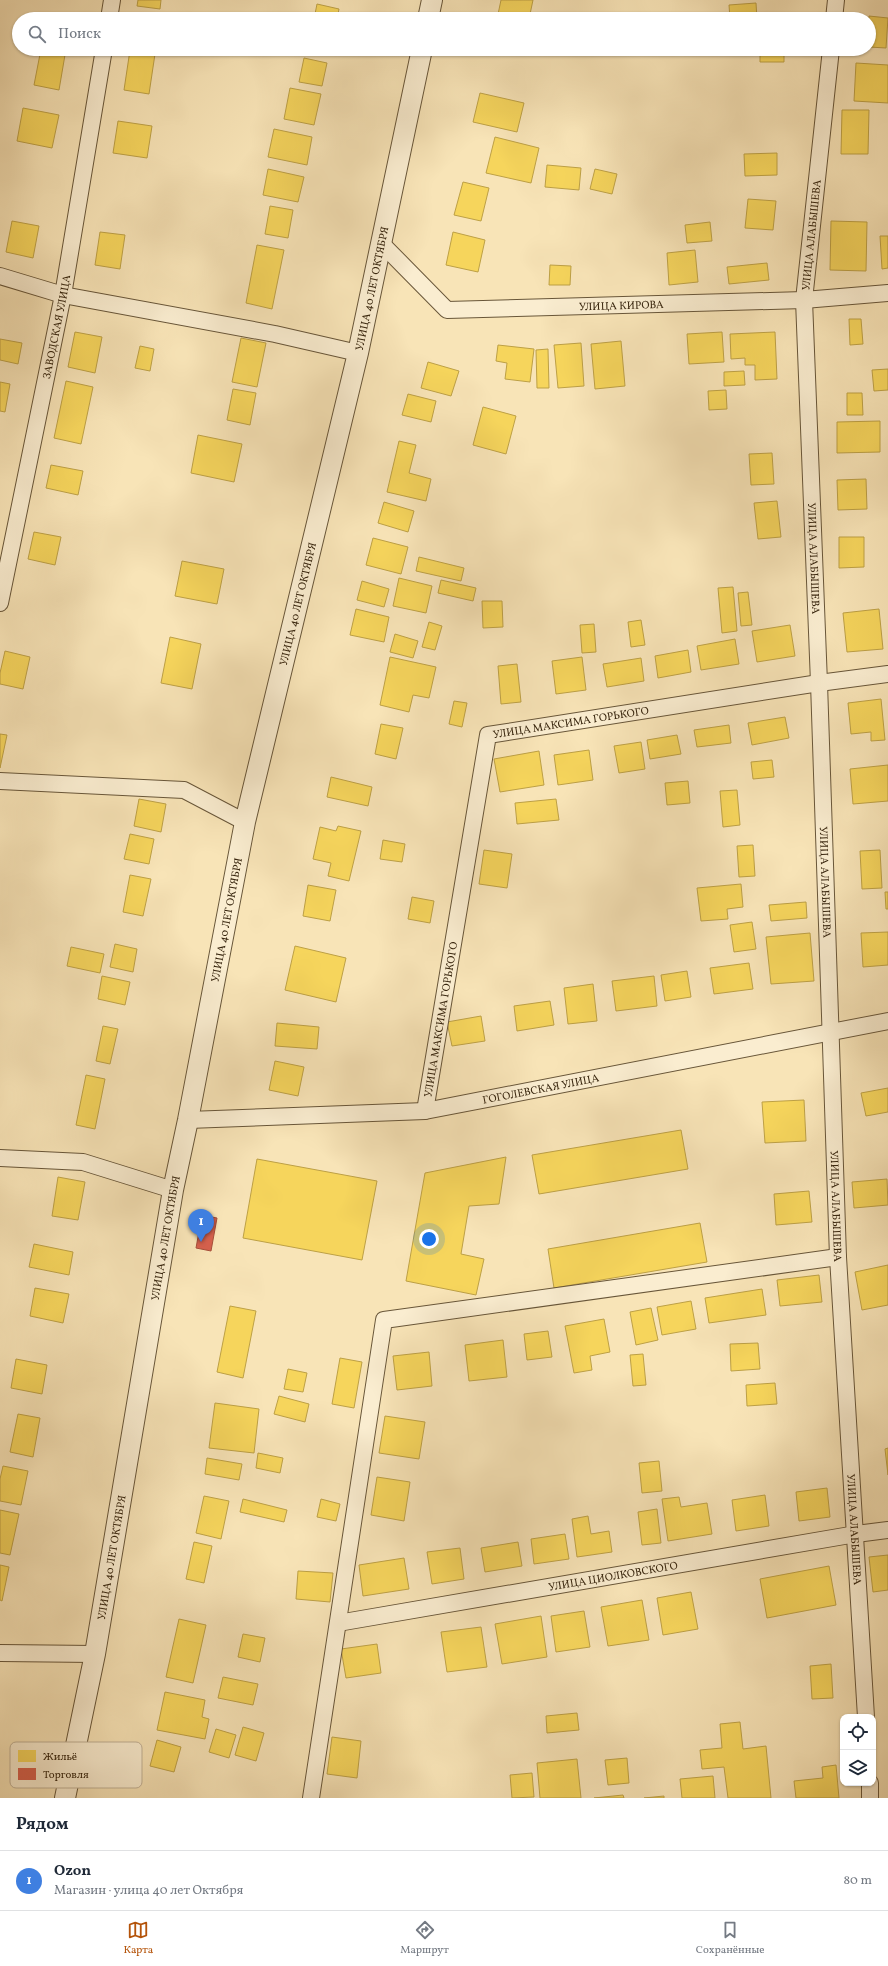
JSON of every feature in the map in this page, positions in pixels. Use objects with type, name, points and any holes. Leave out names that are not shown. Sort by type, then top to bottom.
[{"type":"street","points":[[110,12],[112,0]]},
{"type":"street","points":[[429,12],[432,0]]},
{"type":"street","points":[[835,12],[836,0]]},
{"type":"street","name":"ЗАВОДСКАЯ УЛИЦА","points":[[0,603],[63,295],[103,56]]},
{"type":"street","name":"УЛИЦА 40 ЛЕТ ОКТЯБРЯ","points":[[77,1742],[95,1654],[173,1190],[188,1120],[245,822],[358,353],[421,56]]},
{"type":"street","name":"УЛИЦА АЛАБЫШЕВА","points":[[830,56],[804,300],[819,683],[838,1257],[866,1714]]},
{"type":"street","name":"УЛИЦА КИРОВА","points":[[382,244],[448,310],[804,300],[888,293]]},
{"type":"street","points":[[0,276],[63,295],[275,334],[358,353]]},
{"type":"street","name":"УЛИЦА МАКСИМА ГОРЬКОГО","points":[[425,1111],[488,735],[819,683],[888,674]]},
{"type":"street","points":[[0,781],[184,790],[245,822]]},
{"type":"street","name":"ГОГОЛЕВСКАЯ УЛИЦА","points":[[188,1120],[425,1111],[888,1021]]},
{"type":"street","points":[[0,1158],[83,1162],[173,1190]]},
{"type":"street","points":[[311,1798],[384,1320],[838,1257]]},
{"type":"street","name":"УЛИЦА ЦИОЛКОВСКОГО","points":[[338,1623],[856,1534],[888,1530]]},
{"type":"street","points":[[0,1653],[95,1654]]},
{"type":"street","points":[[870,1786],[870,1798]]},
{"type":"street","name":"УЛИЦА 40 ЛЕТ ОКТЯБРЯ","points":[[65,1798],[67,1788]]},
{"type":"building: Жильё","points":[[138,0],[161,0],[160,9],[137,6]]},
{"type":"building: Жильё","points":[[501,0],[533,0],[530,12],[498,12]]},
{"type":"building: Жильё","points":[[756,3],[757,12],[730,12],[729,5]]},
{"type":"building: Жильё","points":[[317,4],[339,9],[338,12],[315,12]]},
{"type":"building: Жильё","points":[[876,17],[888,18],[886,48],[876,47]]},
{"type":"building: Жильё","points":[[40,56],[65,56],[59,90],[34,85]]},
{"type":"building: Жильё","points":[[129,56],[155,56],[149,94],[124,90]]},
{"type":"building: Жильё","points":[[760,56],[784,56],[784,62],[760,62]]},
{"type":"building: Жильё","points":[[304,58],[327,63],[322,86],[299,82]]},
{"type":"building: Жильё","points":[[856,63],[888,65],[888,103],[854,101]]},
{"type":"building: Жильё","points":[[290,88],[321,94],[314,125],[284,119]]},
{"type":"building: Жильё","points":[[480,93],[524,103],[517,132],[473,122]]},
{"type":"building: Жильё","points":[[23,108],[59,115],[52,148],[17,141]]},
{"type":"building: Жильё","points":[[842,110],[869,110],[868,154],[841,154]]},
{"type":"building: Жильё","points":[[118,121],[152,126],[147,158],[113,153]]},
{"type":"building: Жильё","points":[[274,129],[312,137],[307,165],[268,157]]},
{"type":"building: Жильё","points":[[495,137],[539,148],[531,183],[486,173]]},
{"type":"building: Жильё","points":[[777,153],[777,175],[745,176],[744,154]]},
{"type":"building: Жильё","points":[[547,165],[581,168],[579,190],[545,187]]},
{"type":"building: Жильё","points":[[268,169],[304,177],[298,202],[263,195]]},
{"type":"building: Жильё","points":[[595,169],[617,174],[612,194],[590,189]]},
{"type":"building: Жильё","points":[[463,182],[489,188],[481,221],[454,215]]},
{"type":"building: Жильё","points":[[748,199],[776,201],[773,230],[745,228]]},
{"type":"building: Жильё","points":[[270,206],[293,210],[288,238],[265,234]]},
{"type":"building: Жильё","points":[[12,221],[39,226],[33,258],[6,252]]},
{"type":"building: Жильё","points":[[831,221],[867,222],[866,271],[830,270]]},
{"type":"building: Жильё","points":[[710,222],[712,241],[687,243],[685,225]]},
{"type":"building: Жильё","points":[[100,232],[125,235],[120,269],[95,265]]},
{"type":"building: Жильё","points":[[453,232],[485,240],[478,272],[446,265]]},
{"type":"building: Жильё","points":[[880,236],[888,236],[888,268],[882,269]]},
{"type":"building: Жильё","points":[[257,245],[284,250],[272,309],[246,303]]},
{"type":"building: Жильё","points":[[695,250],[698,282],[669,285],[667,253]]},
{"type":"building: Жильё","points":[[767,263],[769,280],[729,284],[727,267]]},
{"type":"building: Жильё","points":[[550,265],[571,266],[570,285],[549,285]]},
{"type":"building: Жильё","points":[[849,319],[861,319],[863,344],[850,345]]},
{"type":"building: Жильё","points":[[75,332],[102,337],[95,373],[68,367]]},
{"type":"building: Жильё","points":[[722,332],[724,362],[689,364],[687,334]]},
{"type":"building: Жильё","points":[[775,332],[777,379],[755,380],[755,365],[745,365],[745,358],[731,359],[730,334]]},
{"type":"building: Жильё","points":[[241,338],[266,343],[257,387],[232,382]]},
{"type":"building: Жильё","points":[[0,339],[22,343],[18,364],[0,360]]},
{"type":"building: Жильё","points":[[621,341],[625,386],[595,389],[591,344]]},
{"type":"building: Жильё","points":[[581,343],[584,386],[558,388],[554,345]]},
{"type":"building: Жильё","points":[[498,345],[534,349],[530,382],[505,379],[507,363],[496,361]]},
{"type":"building: Жильё","points":[[140,346],[154,349],[150,371],[135,368]]},
{"type":"building: Жильё","points":[[548,349],[549,388],[537,388],[536,350]]},
{"type":"building: Жильё","points":[[428,362],[459,371],[451,396],[421,388]]},
{"type":"building: Жильё","points":[[888,369],[888,390],[874,391],[872,370]]},
{"type":"building: Жильё","points":[[744,371],[745,385],[724,386],[724,372]]},
{"type":"building: Жильё","points":[[66,381],[93,387],[81,444],[54,438]]},
{"type":"building: Жильё","points":[[0,382],[10,384],[5,412],[0,411]]},
{"type":"building: Жильё","points":[[233,389],[256,393],[250,425],[227,420]]},
{"type":"building: Жильё","points":[[726,390],[727,409],[709,410],[708,391]]},
{"type":"building: Жильё","points":[[847,393],[862,393],[863,415],[847,415]]},
{"type":"building: Жильё","points":[[408,394],[436,401],[431,422],[402,415]]},
{"type":"building: Жильё","points":[[483,407],[516,416],[506,454],[473,445]]},
{"type":"building: Жильё","points":[[880,421],[880,452],[837,453],[837,422]]},
{"type":"building: Жильё","points":[[198,435],[242,444],[234,482],[191,473]]},
{"type":"building: Жильё","points":[[399,441],[416,445],[409,473],[431,479],[426,501],[387,492]]},
{"type":"building: Жильё","points":[[772,453],[774,484],[751,485],[749,454]]},
{"type":"building: Жильё","points":[[51,465],[83,471],[78,495],[46,488]]},
{"type":"building: Жильё","points":[[866,479],[867,509],[838,510],[837,480]]},
{"type":"building: Жильё","points":[[777,501],[781,537],[758,539],[754,503]]},
{"type":"building: Жильё","points":[[384,502],[414,511],[408,532],[378,523]]},
{"type":"building: Жильё","points":[[34,532],[61,537],[55,565],[28,559]]},
{"type":"building: Жильё","points":[[839,537],[864,537],[864,567],[839,568]]},
{"type":"building: Жильё","points":[[373,538],[408,547],[401,574],[366,565]]},
{"type":"building: Жильё","points":[[419,557],[464,568],[461,581],[416,571]]},
{"type":"building: Жильё","points":[[182,561],[224,569],[217,604],[175,596]]},
{"type":"building: Жильё","points":[[399,578],[432,586],[426,613],[393,606]]},
{"type":"building: Жильё","points":[[441,580],[476,588],[473,601],[438,593]]},
{"type":"building: Жильё","points":[[362,581],[389,589],[384,607],[357,600]]},
{"type":"building: Жильё","points":[[733,587],[737,631],[722,633],[718,588]]},
{"type":"building: Жильё","points":[[748,592],[752,625],[741,626],[738,593]]},
{"type":"building: Жильё","points":[[482,601],[502,601],[503,627],[483,628]]},
{"type":"building: Жильё","points":[[356,609],[389,617],[384,642],[350,635]]},
{"type":"building: Жильё","points":[[879,609],[883,649],[847,652],[843,613]]},
{"type":"building: Жильё","points":[[641,620],[645,645],[631,647],[628,622]]},
{"type":"building: Жильё","points":[[429,622],[442,626],[435,650],[422,647]]},
{"type":"building: Жильё","points":[[594,624],[596,652],[582,653],[580,625]]},
{"type":"building: Жильё","points":[[790,625],[795,656],[757,662],[752,631]]},
{"type":"building: Жильё","points":[[395,634],[418,641],[413,658],[390,652]]},
{"type":"building: Жильё","points":[[170,637],[201,644],[192,689],[161,683]]},
{"type":"building: Жильё","points":[[735,639],[739,664],[701,670],[697,646]]},
{"type":"building: Жильё","points":[[688,650],[691,672],[658,678],[655,656]]},
{"type":"building: Жильё","points":[[5,651],[30,657],[23,689],[0,684],[0,673]]},
{"type":"building: Жильё","points":[[390,657],[436,667],[429,698],[413,695],[409,712],[380,705]]},
{"type":"building: Жильё","points":[[582,657],[586,690],[556,694],[552,661]]},
{"type":"building: Жильё","points":[[641,658],[644,681],[607,687],[603,664]]},
{"type":"building: Жильё","points":[[517,664],[521,702],[501,704],[498,666]]},
{"type":"building: Жильё","points":[[881,699],[885,740],[871,741],[871,732],[851,734],[848,703]]},
{"type":"building: Жильё","points":[[454,701],[467,703],[462,727],[449,724]]},
{"type":"building: Жильё","points":[[785,717],[789,738],[752,745],[748,723]]},
{"type":"building: Жильё","points":[[381,724],[403,728],[396,759],[375,754]]},
{"type":"building: Жильё","points":[[729,725],[731,743],[697,747],[694,730]]},
{"type":"building: Жильё","points":[[0,734],[7,735],[0,768]]},
{"type":"building: Жильё","points":[[677,735],[681,754],[650,759],[647,740]]},
{"type":"building: Жильё","points":[[641,742],[645,769],[619,773],[614,746]]},
{"type":"building: Жильё","points":[[589,750],[593,780],[558,785],[554,755]]},
{"type":"building: Жильё","points":[[539,751],[544,785],[500,792],[494,759]]},
{"type":"building: Жильё","points":[[772,760],[774,777],[753,779],[751,762]]},
{"type":"building: Жильё","points":[[888,765],[888,801],[853,804],[850,769]]},
{"type":"building: Жильё","points":[[331,777],[372,787],[368,806],[327,797]]},
{"type":"building: Жильё","points":[[688,781],[690,803],[667,805],[665,783]]},
{"type":"building: Жильё","points":[[737,790],[740,825],[723,827],[720,791]]},
{"type":"building: Жильё","points":[[139,799],[166,804],[161,832],[134,826]]},
{"type":"building: Жильё","points":[[556,799],[559,820],[517,824],[515,803]]},
{"type":"building: Жильё","points":[[338,826],[361,831],[349,881],[328,876],[331,863],[313,859],[320,827],[336,831]]},
{"type":"building: Жильё","points":[[130,834],[154,839],[149,864],[124,859]]},
{"type":"building: Жильё","points":[[383,840],[405,844],[402,862],[380,859]]},
{"type":"building: Жильё","points":[[753,845],[755,876],[739,877],[737,846]]},
{"type":"building: Жильё","points":[[484,850],[512,854],[507,888],[479,884]]},
{"type":"building: Жильё","points":[[880,850],[882,888],[862,889],[860,851]]},
{"type":"building: Жильё","points":[[130,875],[151,879],[143,916],[123,912]]},
{"type":"building: Жильё","points":[[741,884],[743,907],[727,909],[728,919],[701,921],[697,888]]},
{"type":"building: Жильё","points":[[308,885],[336,890],[330,921],[303,916]]},
{"type":"building: Жильё","points":[[885,892],[888,892],[888,909],[886,909]]},
{"type":"building: Жильё","points":[[412,897],[434,901],[430,923],[408,919]]},
{"type":"building: Жильё","points":[[806,902],[807,918],[771,921],[769,905]]},
{"type":"building: Жильё","points":[[752,922],[756,949],[734,952],[730,925]]},
{"type":"building: Жильё","points":[[888,932],[888,965],[863,967],[861,933]]},
{"type":"building: Жильё","points":[[810,933],[814,981],[771,984],[766,937]]},
{"type":"building: Жильё","points":[[115,944],[137,949],[133,972],[110,967]]},
{"type":"building: Жильё","points":[[295,946],[346,958],[336,1002],[285,990]]},
{"type":"building: Жильё","points":[[71,947],[104,954],[100,973],[67,966]]},
{"type":"building: Жильё","points":[[749,963],[753,989],[714,994],[710,968]]},
{"type":"building: Жильё","points":[[687,971],[691,997],[665,1001],[661,975]]},
{"type":"building: Жильё","points":[[102,976],[130,982],[125,1005],[98,999]]},
{"type":"building: Жильё","points":[[654,976],[657,1006],[616,1011],[612,981]]},
{"type":"building: Жильё","points":[[593,984],[597,1021],[568,1024],[564,988]]},
{"type":"building: Жильё","points":[[550,1001],[554,1025],[517,1031],[514,1006]]},
{"type":"building: Жильё","points":[[481,1016],[485,1041],[452,1046],[447,1022]]},
{"type":"building: Жильё","points":[[277,1023],[319,1027],[317,1049],[275,1046]]},
{"type":"building: Жильё","points":[[103,1026],[118,1029],[110,1064],[96,1061]]},
{"type":"building: Жильё","points":[[275,1061],[304,1067],[298,1096],[269,1090]]},
{"type":"building: Жильё","points":[[86,1075],[105,1079],[95,1129],[76,1125]]},
{"type":"building: Жильё","points":[[888,1088],[888,1112],[866,1116],[861,1093]]},
{"type":"building: Жильё","points":[[804,1100],[806,1141],[765,1143],[762,1102]]},
{"type":"building: Жильё","points":[[681,1130],[688,1169],[539,1194],[532,1155]]},
{"type":"building: Жильё","points":[[506,1157],[499,1204],[469,1206],[461,1254],[484,1259],[476,1295],[406,1281],[425,1173]]},
{"type":"building: Жильё","points":[[257,1159],[377,1181],[362,1260],[243,1238]]},
{"type":"building: Жильё","points":[[58,1177],[85,1182],[78,1220],[52,1216]]},
{"type":"building: Жильё","points":[[887,1179],[888,1205],[854,1208],[852,1182]]},
{"type":"building: Жильё","points":[[809,1191],[812,1222],[776,1225],[774,1194]]},
{"type":"building: Жильё","points":[[700,1223],[707,1262],[554,1288],[548,1249]]},
{"type":"building: Жильё","points":[[34,1244],[73,1252],[69,1275],[29,1267]]},
{"type":"building: Жильё","points":[[888,1265],[888,1305],[862,1310],[855,1272]]},
{"type":"building: Жильё","points":[[819,1275],[822,1302],[780,1306],[777,1280]]},
{"type":"building: Жильё","points":[[35,1288],[69,1294],[63,1323],[30,1316]]},
{"type":"building: Жильё","points":[[762,1289],[766,1315],[709,1323],[705,1298]]},
{"type":"building: Жильё","points":[[691,1301],[696,1329],[662,1335],[657,1307]]},
{"type":"building: Жильё","points":[[230,1306],[256,1311],[243,1378],[217,1372]]},
{"type":"building: Жильё","points":[[651,1308],[658,1340],[636,1345],[630,1312]]},
{"type":"building: Жильё","points":[[604,1319],[610,1352],[590,1356],[592,1370],[574,1373],[565,1326]]},
{"type":"building: Жильё","points":[[548,1331],[552,1357],[527,1360],[524,1334]]},
{"type":"building: Жильё","points":[[503,1340],[507,1377],[469,1381],[465,1345]]},
{"type":"building: Жильё","points":[[758,1343],[760,1369],[731,1371],[730,1344]]},
{"type":"building: Жильё","points":[[429,1352],[432,1386],[397,1390],[393,1356]]},
{"type":"building: Жильё","points":[[643,1354],[646,1385],[633,1386],[630,1355]]},
{"type":"building: Жильё","points":[[340,1358],[362,1362],[354,1408],[332,1404]]},
{"type":"building: Жильё","points":[[16,1359],[47,1365],[42,1394],[11,1388]]},
{"type":"building: Жильё","points":[[288,1369],[307,1373],[303,1392],[284,1389]]},
{"type":"building: Жильё","points":[[775,1383],[777,1404],[747,1406],[746,1385]]},
{"type":"building: Жильё","points":[[279,1396],[309,1404],[305,1422],[274,1414]]},
{"type":"building: Жильё","points":[[215,1403],[259,1409],[254,1453],[209,1448]]},
{"type":"building: Жильё","points":[[18,1414],[40,1418],[33,1457],[10,1452]]},
{"type":"building: Жильё","points":[[385,1416],[425,1422],[419,1459],[379,1453]]},
{"type":"building: Жильё","points":[[888,1448],[888,1475],[885,1449]]},
{"type":"building: Жильё","points":[[258,1453],[283,1458],[280,1473],[256,1468]]},
{"type":"building: Жильё","points":[[207,1458],[242,1464],[239,1480],[205,1474]]},
{"type":"building: Жильё","points":[[659,1461],[662,1491],[642,1493],[639,1463]]},
{"type":"building: Жильё","points":[[3,1466],[28,1471],[21,1505],[0,1501],[0,1479]]},
{"type":"building: Жильё","points":[[377,1477],[410,1482],[404,1521],[371,1515]]},
{"type":"building: Жильё","points":[[827,1488],[830,1517],[799,1521],[796,1492]]},
{"type":"building: Жильё","points":[[765,1495],[769,1526],[736,1531],[732,1500]]},
{"type":"building: Жильё","points":[[204,1496],[229,1501],[221,1539],[196,1533]]},
{"type":"building: Жильё","points":[[679,1497],[681,1507],[707,1503],[712,1534],[668,1541],[662,1499]]},
{"type":"building: Жильё","points":[[243,1499],[287,1510],[284,1522],[240,1512]]},
{"type":"building: Жильё","points":[[321,1499],[340,1504],[336,1521],[317,1517]]},
{"type":"building: Жильё","points":[[657,1509],[661,1543],[642,1545],[638,1512]]},
{"type":"building: Жильё","points":[[0,1510],[19,1514],[10,1555],[0,1553]]},
{"type":"building: Жильё","points":[[588,1516],[591,1534],[609,1531],[612,1552],[577,1557],[572,1519]]},
{"type":"building: Жильё","points":[[565,1534],[569,1559],[534,1564],[531,1539]]},
{"type":"building: Жильё","points":[[194,1542],[212,1546],[204,1583],[186,1579]]},
{"type":"building: Жильё","points":[[518,1542],[522,1566],[485,1572],[481,1548]]},
{"type":"building: Жильё","points":[[460,1548],[464,1579],[432,1584],[427,1552]]},
{"type":"building: Жильё","points":[[888,1555],[888,1590],[873,1592],[869,1557]]},
{"type":"building: Жильё","points":[[404,1558],[409,1589],[363,1596],[359,1565]]},
{"type":"building: Жильё","points":[[0,1565],[9,1567],[2,1601],[0,1600]]},
{"type":"building: Жильё","points":[[829,1566],[836,1605],[767,1618],[760,1579]]},
{"type":"building: Жильё","points":[[298,1571],[333,1573],[330,1602],[296,1599]]},
{"type":"building: Жильё","points":[[691,1592],[698,1629],[663,1635],[657,1598]]},
{"type":"building: Жильё","points":[[642,1600],[649,1640],[608,1646],[601,1607]]},
{"type":"building: Жильё","points":[[584,1611],[590,1647],[556,1652],[551,1616]]},
{"type":"building: Жильё","points":[[541,1616],[547,1657],[502,1664],[495,1624]]},
{"type":"building: Жильё","points":[[179,1619],[206,1625],[193,1683],[166,1677]]},
{"type":"building: Жильё","points":[[481,1627],[487,1667],[447,1672],[441,1632]]},
{"type":"building: Жильё","points":[[243,1634],[265,1638],[260,1662],[238,1657]]},
{"type":"building: Жильё","points":[[377,1644],[381,1673],[346,1678],[341,1649]]},
{"type":"building: Жильё","points":[[831,1664],[833,1698],[812,1699],[810,1666]]},
{"type":"building: Жильё","points":[[223,1677],[258,1684],[253,1705],[218,1698]]},
{"type":"building: Жильё","points":[[165,1692],[205,1700],[202,1717],[209,1719],[205,1739],[157,1730]]},
{"type":"building: Жильё","points":[[577,1713],[579,1730],[547,1733],[546,1716]]},
{"type":"building: Жильё","points":[[740,1722],[743,1749],[766,1746],[771,1798],[728,1798],[724,1767],[702,1769],[700,1750],[722,1748],[720,1724]]},
{"type":"building: Жильё","points":[[243,1727],[264,1733],[256,1761],[235,1755]]},
{"type":"building: Жильё","points":[[216,1729],[236,1735],[229,1758],[209,1752]]},
{"type":"building: Жильё","points":[[332,1737],[361,1741],[357,1778],[327,1774]]},
{"type":"building: Жильё","points":[[157,1740],[181,1747],[174,1772],[150,1766]]},
{"type":"building: Жильё","points":[[627,1758],[629,1783],[608,1785],[605,1760]]},
{"type":"building: Жильё","points":[[577,1759],[581,1798],[540,1798],[537,1763]]},
{"type":"building: Жильё","points":[[836,1765],[839,1798],[796,1798],[794,1781],[823,1778],[822,1767]]},
{"type":"building: Жильё","points":[[532,1773],[534,1797],[512,1798],[510,1775]]},
{"type":"building: Жильё","points":[[713,1776],[715,1798],[682,1798],[680,1779]]},
{"type":"building: Жильё","points":[[623,1795],[624,1798],[594,1798]]},
{"type":"building: Жильё","points":[[664,1796],[664,1798],[644,1798]]},
{"type":"building: Торговля","points":[[202,1215],[217,1218],[211,1251],[196,1248]]},
{"type":"place","name":"Ozon","points":[[201,1242]]}]
